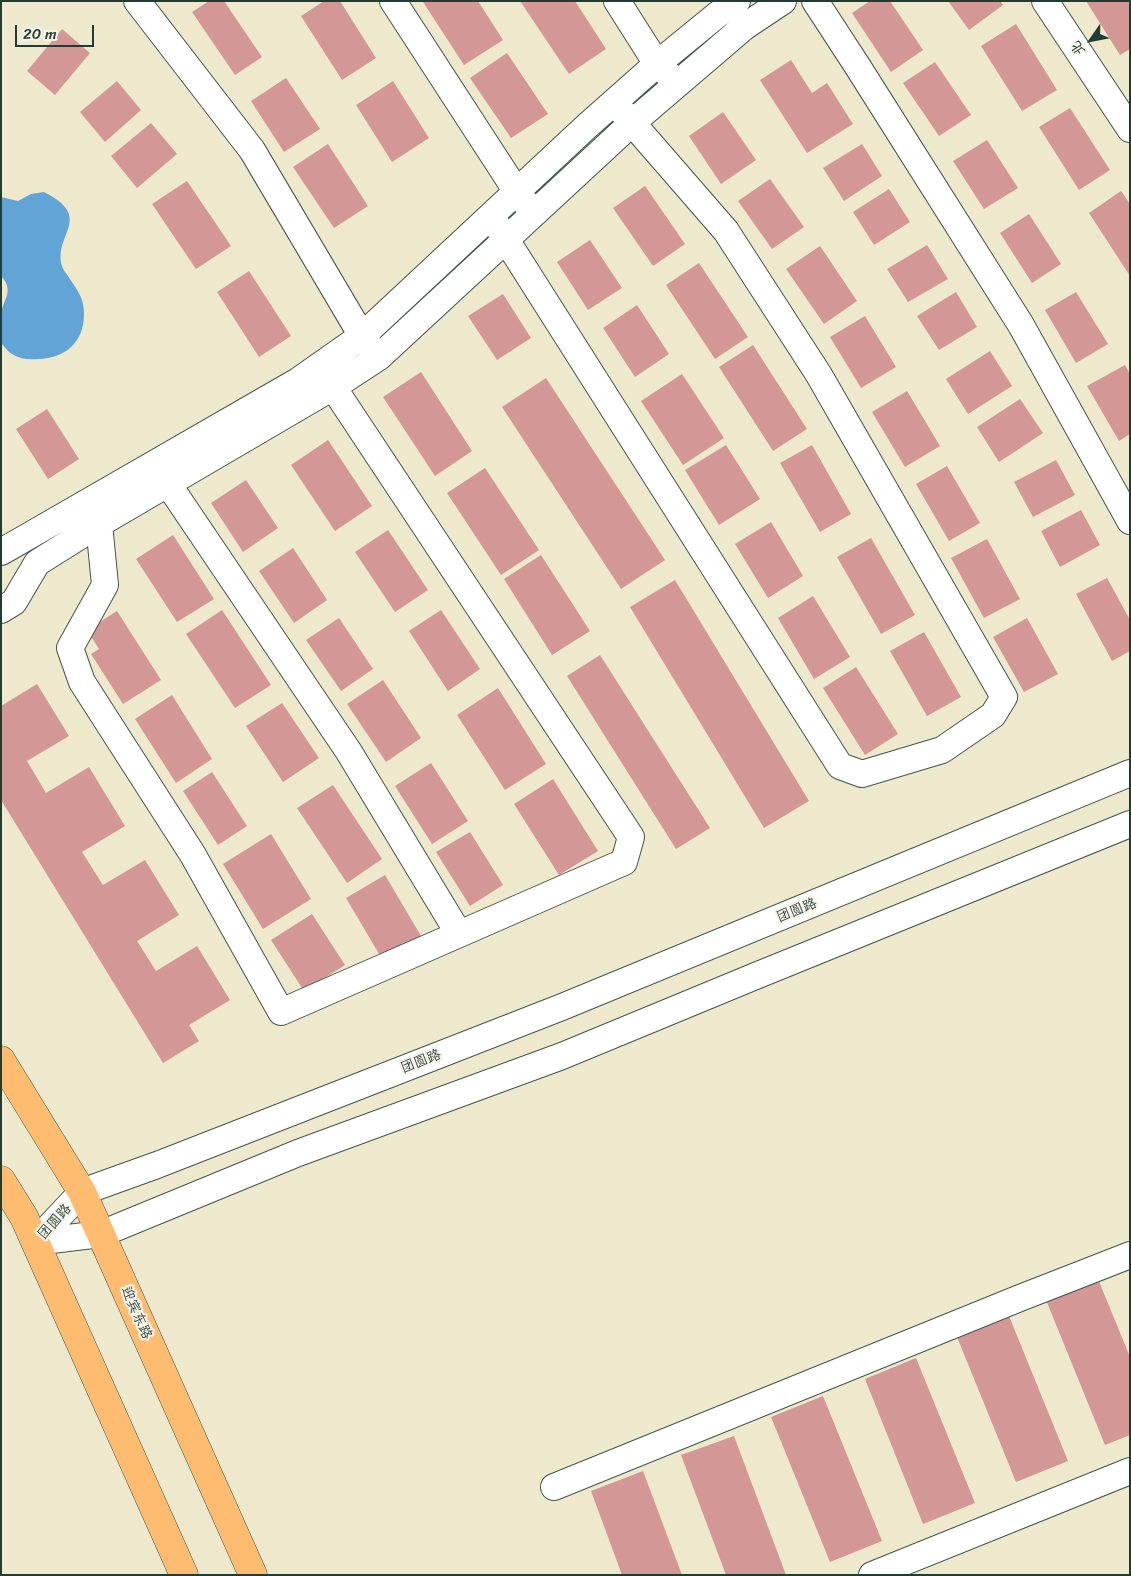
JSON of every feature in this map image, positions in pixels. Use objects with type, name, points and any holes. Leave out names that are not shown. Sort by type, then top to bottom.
[{"type":"highway","name":"迎宾东路","points":[[1,1060],[82,1192],[253,1575]]},
{"type":"highway","points":[[1,1180],[24,1217],[184,1575]]},
{"type":"street","points":[[137,1],[252,150],[362,336],[379,357]]},
{"type":"street","points":[[393,1],[516,192],[534,212]]},
{"type":"street","points":[[617,1],[657,64],[677,84]]},
{"type":"street","points":[[325,377],[362,336],[614,102],[717,14],[737,1]]},
{"type":"street","points":[[1,552],[92,514],[325,377],[379,357],[633,122],[744,27],[783,1]]},
{"type":"street","points":[[815,1],[1021,325],[1130,521]]},
{"type":"street","points":[[1045,1],[1130,129]]},
{"type":"street","points":[[491,216],[840,766],[862,774],[942,750],[993,715],[1004,698],[819,375],[726,231],[614,102]]},
{"type":"street","points":[[92,514],[105,584],[70,648],[82,682],[192,855],[281,1012],[624,862],[631,837],[325,377]]},
{"type":"street","points":[[161,474],[349,752],[459,934]]},
{"type":"street","points":[[1,586],[37,563],[92,514]]},
{"type":"street","points":[[1,610],[14,602],[37,563]]},
{"type":"street","name":"团圆路","points":[[35,1242],[82,1192],[157,1165],[571,1003],[1130,772]]},
{"type":"street","name":"团圆路","points":[[35,1242],[101,1234],[298,1153],[562,1056],[758,974],[1130,824]]},
{"type":"street","points":[[554,1487],[1130,1255]]},
{"type":"street","points":[[872,1575],[1130,1471]]},
{"type":"water","points":[[44,192],[59,201],[67,210],[70,218],[61,255],[62,266],[81,298],[84,314],[81,333],[71,347],[57,356],[28,359],[12,354],[1,343],[1,314],[8,291],[5,281],[1,276],[1,197],[18,201],[31,194]]},
{"type":"building","points":[[209,1],[224,1],[262,57],[235,75],[192,12]]},
{"type":"building","points":[[324,1],[340,1],[376,58],[342,80],[301,16]]},
{"type":"building","points":[[478,1],[503,40],[464,65],[423,2]]},
{"type":"building","points":[[520,1],[575,1],[606,49],[569,74]]},
{"type":"building","points":[[870,1],[890,1],[923,50],[891,72],[852,13]]},
{"type":"building","points":[[948,1],[1000,1],[1003,5],[969,30]]},
{"type":"building","points":[[1086,1],[1130,1],[1130,49],[1120,55]]},
{"type":"building","points":[[1016,24],[1057,90],[1022,111],[981,46]]},
{"type":"building","points":[[62,29],[90,53],[55,95],[27,71]]},
{"type":"building","points":[[507,53],[548,114],[511,138],[470,78]]},
{"type":"building","points":[[791,60],[812,93],[827,83],[853,124],[807,153],[760,80]]},
{"type":"building","points":[[935,62],[971,115],[939,136],[903,83]]},
{"type":"building","points":[[286,78],[320,129],[284,152],[251,101]]},
{"type":"building","points":[[117,81],[141,110],[105,142],[80,112]]},
{"type":"building","points":[[393,81],[429,138],[392,162],[356,105]]},
{"type":"building","points":[[1070,108],[1110,170],[1079,190],[1039,127]]},
{"type":"building","points":[[723,112],[756,160],[721,184],[689,136]]},
{"type":"building","points":[[151,123],[177,154],[137,188],[111,156]]},
{"type":"building","points":[[987,140],[1018,188],[984,209],[953,161]]},
{"type":"building","points":[[328,144],[368,206],[334,228],[293,167]]},
{"type":"building","points":[[862,144],[882,176],[844,201],[823,168]]},
{"type":"building","points":[[770,179],[804,227],[772,249],[738,201]]},
{"type":"building","points":[[187,181],[231,246],[196,269],[152,204]]},
{"type":"building","points":[[645,186],[685,244],[653,266],[613,208]]},
{"type":"building","points":[[889,189],[910,222],[874,245],[853,212]]},
{"type":"building","points":[[1121,191],[1130,204],[1130,276],[1089,213]]},
{"type":"building","points":[[1029,214],[1061,264],[1032,283],[1000,233]]},
{"type":"building","points":[[590,240],[622,288],[588,310],[557,262]]},
{"type":"building","points":[[927,245],[948,279],[908,302],[887,269]]},
{"type":"building","points":[[820,246],[857,301],[824,324],[786,269]]},
{"type":"building","points":[[699,263],[748,337],[715,359],[666,285]]},
{"type":"building","points":[[249,271],[291,336],[259,357],[217,292]]},
{"type":"building","points":[[956,292],[977,327],[939,350],[917,316]]},
{"type":"building","points":[[1076,292],[1108,344],[1076,363],[1045,310]]},
{"type":"building","points":[[503,294],[531,338],[497,360],[468,316]]},
{"type":"building","points":[[637,305],[669,354],[635,377],[603,328]]},
{"type":"building","points":[[865,316],[896,367],[861,388],[830,337]]},
{"type":"building","points":[[753,345],[807,429],[773,451],[719,367]]},
{"type":"building","points":[[990,351],[1012,386],[968,414],[946,379]]},
{"type":"building","points":[[1125,365],[1130,374],[1130,434],[1119,441],[1087,386]]},
{"type":"building","points":[[421,372],[472,451],[435,476],[383,397]]},
{"type":"building","points":[[682,374],[724,438],[683,465],[641,401]]},
{"type":"building","points":[[546,378],[665,560],[621,589],[502,407]]},
{"type":"building","points":[[907,391],[940,446],[905,467],[872,412]]},
{"type":"building","points":[[1020,399],[1043,433],[999,462],[977,427]]},
{"type":"building","points":[[47,409],[79,459],[48,479],[16,429]]},
{"type":"building","points":[[328,440],[372,506],[335,531],[291,465]]},
{"type":"building","points":[[726,445],[760,499],[719,525],[685,470]]},
{"type":"building","points":[[812,445],[851,514],[820,532],[780,463]]},
{"type":"building","points":[[1056,460],[1075,495],[1033,517],[1014,482]]},
{"type":"building","points":[[947,466],[980,523],[949,541],[916,484]]},
{"type":"building","points":[[485,468],[539,550],[501,575],[447,493]]},
{"type":"building","points":[[246,480],[278,528],[243,552],[211,503]]},
{"type":"building","points":[[1081,510],[1100,545],[1060,567],[1041,531]]},
{"type":"building","points":[[771,522],[803,576],[768,598],[735,544]]},
{"type":"building","points":[[388,530],[428,590],[395,612],[355,552]]},
{"type":"building","points":[[173,535],[214,599],[177,622],[136,559]]},
{"type":"building","points":[[871,538],[915,615],[881,634],[837,557]]},
{"type":"building","points":[[987,539],[1020,599],[984,618],[951,558]]},
{"type":"building","points":[[293,548],[327,600],[294,623],[259,571]]},
{"type":"building","points":[[541,555],[590,631],[552,655],[504,579]]},
{"type":"building","points":[[1107,578],[1130,620],[1130,651],[1112,661],[1076,594]]},
{"type":"building","points":[[675,580],[809,801],[764,828],[630,607]]},
{"type":"building","points":[[813,596],[850,657],[814,679],[778,618]]},
{"type":"building","points":[[222,610],[271,685],[235,708],[186,634]]},
{"type":"building","points":[[441,610],[480,669],[448,691],[409,631]]},
{"type":"building","points":[[117,611],[161,680],[123,704],[91,654],[99,649],[87,630]]},
{"type":"building","points":[[339,618],[373,669],[341,691],[306,640]]},
{"type":"building","points":[[1027,618],[1058,674],[1024,692],[993,637]]},
{"type":"building","points":[[924,632],[961,697],[927,716],[890,651]]},
{"type":"building","points":[[600,655],[710,828],[676,849],[567,676]]},
{"type":"building","points":[[856,667],[898,734],[865,755],[823,688]]},
{"type":"building","points":[[383,680],[421,738],[386,762],[347,704]]},
{"type":"building","points":[[37,684],[69,736],[27,761],[46,793],[89,767],[125,826],[82,852],[103,885],[145,860],[179,915],[137,941],[156,971],[197,946],[230,1000],[189,1025],[199,1041],[163,1063],[1,800],[1,706]]},
{"type":"building","points":[[498,688],[546,764],[505,790],[457,715]]},
{"type":"building","points":[[172,695],[212,759],[176,783],[135,719]]},
{"type":"building","points":[[282,703],[319,758],[283,782],[246,726]]},
{"type":"building","points":[[431,763],[468,821],[432,844],[395,786]]},
{"type":"building","points":[[212,772],[247,826],[218,845],[183,791]]},
{"type":"building","points":[[553,779],[598,851],[559,875],[514,804]]},
{"type":"building","points":[[333,785],[382,859],[347,883],[297,808]]},
{"type":"building","points":[[470,832],[503,885],[470,906],[436,852]]},
{"type":"building","points":[[271,834],[311,899],[263,929],[223,864]]},
{"type":"building","points":[[385,875],[424,941],[385,964],[346,898]]},
{"type":"building","points":[[312,914],[345,965],[304,991],[271,940]]},
{"type":"building","points":[[1098,1279],[1130,1357],[1130,1435],[1105,1445],[1046,1300]]},
{"type":"building","points":[[1009,1316],[1068,1461],[1016,1482],[957,1337]]},
{"type":"building","points":[[916,1358],[975,1503],[923,1524],[865,1379]]},
{"type":"building","points":[[823,1396],[882,1541],[830,1562],[771,1417]]},
{"type":"building","points":[[734,1436],[786,1575],[726,1575],[681,1455]]},
{"type":"building","points":[[643,1471],[682,1575],[622,1575],[591,1491]]}]
